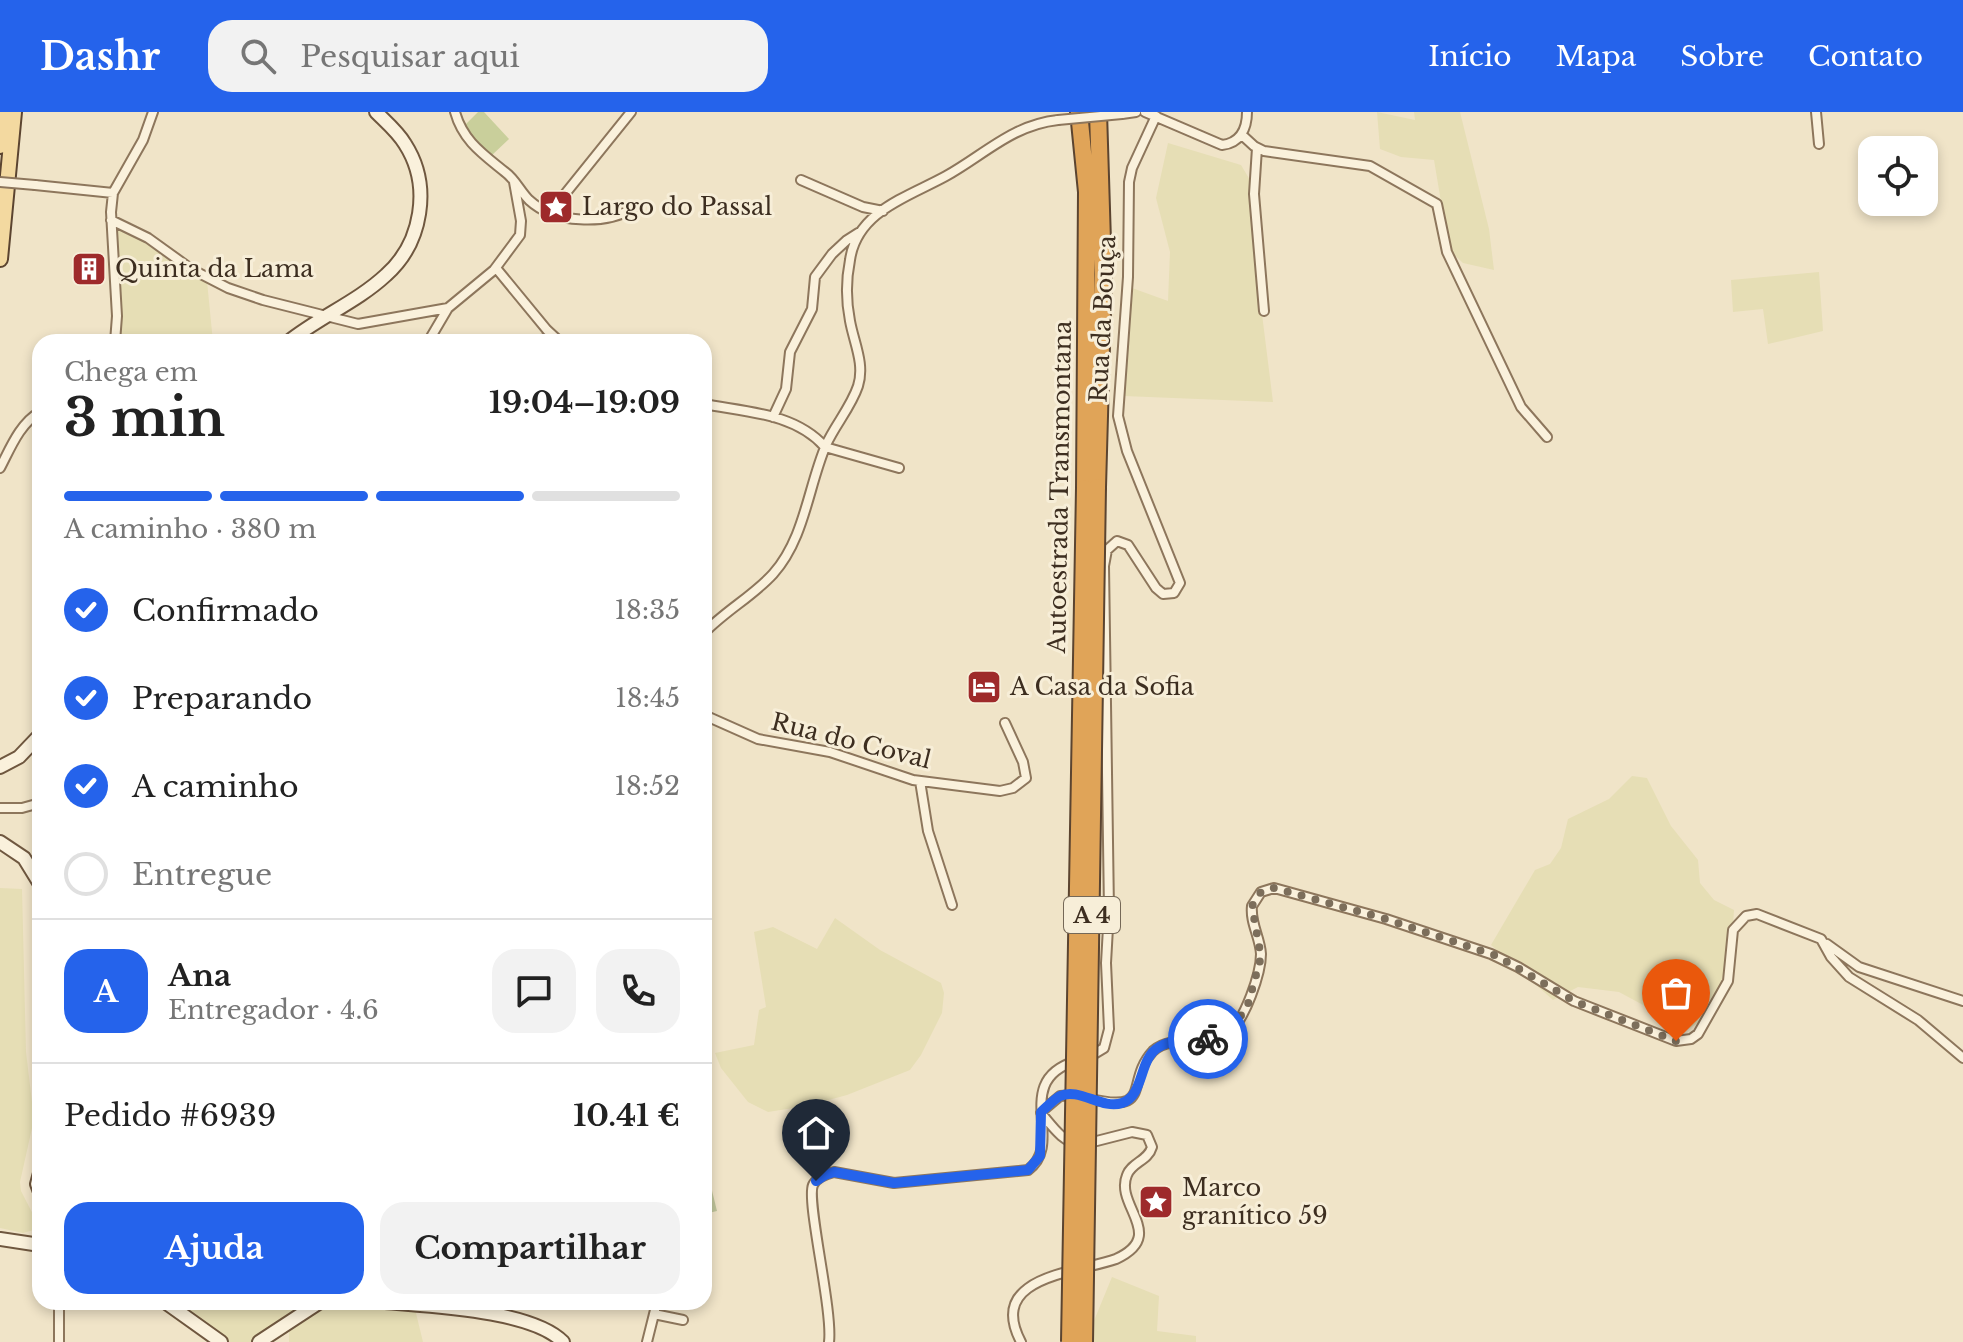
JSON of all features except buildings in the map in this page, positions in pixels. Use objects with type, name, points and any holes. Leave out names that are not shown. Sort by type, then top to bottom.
[{"type":"highway","name":"Autoestrada Transmontana","points":[[1079,112],[1087,192],[1091,487],[1084,1342]]},
{"type":"highway","name":"Autoestrada Transmontana","points":[[1070,1342],[1091,487],[1103,274],[1098,112]]},
{"type":"main road","points":[[0,146],[3,112]]},
{"type":"main road","points":[[0,259],[14,112]]},
{"type":"street","points":[[116,334],[111,220],[113,193],[143,140],[153,112]]},
{"type":"street","points":[[300,334],[393,269],[408,249],[417,225],[420,197],[415,166],[405,144],[376,112]]},
{"type":"street","points":[[455,112],[459,127],[468,140],[508,174],[530,201],[570,217],[596,220],[613,219],[634,208]]},
{"type":"street","points":[[548,210],[565,194],[631,112]]},
{"type":"street","points":[[773,417],[786,389],[790,352],[812,309],[815,277],[847,240],[904,195],[945,177],[1030,125],[1136,112]]},
{"type":"street","points":[[1145,112],[1217,144],[1230,144],[1242,135],[1247,112]]},
{"type":"street","points":[[1816,112],[1819,144]]},
{"type":"street","name":"Rua da Bouça","points":[[1041,1112],[1042,1092],[1051,1075],[1063,1065],[1102,1051],[1108,1035],[1104,566],[1109,546],[1117,541],[1130,547],[1160,593],[1172,595],[1180,586],[1179,576],[1123,439],[1118,416],[1128,282],[1129,182],[1132,168],[1156,116]]},
{"type":"street","points":[[1242,135],[1257,148],[1370,166],[1437,204],[1447,252],[1521,407],[1547,437]]},
{"type":"street","points":[[1257,148],[1254,194],[1264,311]]},
{"type":"street","points":[[801,180],[863,207],[883,211]]},
{"type":"street","points":[[0,182],[113,193]]},
{"type":"street","points":[[433,334],[448,308],[496,268],[520,235],[521,221],[514,182]]},
{"type":"street","points":[[111,220],[148,238],[191,269],[228,288],[288,307],[355,324],[448,308]]},
{"type":"street","points":[[712,626],[778,568],[801,523],[825,447],[859,382],[859,354],[847,298],[849,262],[859,233]]},
{"type":"street","points":[[496,268],[552,334]]},
{"type":"street","points":[[117,323],[120,334]]},
{"type":"street","points":[[712,406],[773,417],[806,430],[825,447],[899,468]]},
{"type":"street","points":[[0,468],[23,427],[32,417]]},
{"type":"street","name":"Rua do Coval","points":[[712,719],[764,740],[830,752],[900,777],[997,791],[1006,791],[1023,782],[1026,775],[1005,723]]},
{"type":"street","points":[[0,767],[19,757],[32,743]]},
{"type":"street","points":[[0,760],[29,746]]},
{"type":"street","points":[[920,781],[928,831],[952,905]]},
{"type":"street","points":[[0,808],[32,805]]},
{"type":"street","points":[[0,842],[24,858],[32,871]]},
{"type":"street","points":[[1041,1112],[1065,1095],[1109,1104],[1122,1103],[1133,1096],[1149,1057],[1159,1047],[1219,1037],[1232,1030],[1247,1006],[1260,964],[1261,951],[1252,919],[1252,906],[1259,894],[1269,888],[1386,919],[1497,956],[1574,1001],[1676,1041],[1696,1036],[1725,987],[1732,934],[1746,916],[1754,914],[1772,918],[1823,941],[1859,967],[1963,1001]]},
{"type":"street","points":[[1823,941],[1831,957],[1849,977],[1922,1023],[1963,1058]]},
{"type":"street","points":[[829,1342],[827,1294],[813,1205],[813,1185],[834,1172],[894,1183],[1028,1170],[1040,1156],[1041,1112]]},
{"type":"street","points":[[1021,1342],[1014,1319],[1017,1299],[1022,1290],[1039,1281],[1116,1259],[1134,1248],[1139,1228],[1127,1192],[1126,1178],[1130,1169],[1149,1155],[1152,1147],[1147,1135],[1137,1132],[1081,1145],[1072,1144],[1041,1112]]},
{"type":"street","points":[[0,1239],[32,1244]]},
{"type":"street","points":[[59,1310],[59,1342]]},
{"type":"street","points":[[176,1310],[221,1342]]},
{"type":"street","points":[[259,1342],[308,1310]]},
{"type":"street","points":[[454,1310],[489,1314],[551,1332],[563,1342]]},
{"type":"street","points":[[648,1338],[655,1310]]},
{"type":"street","points":[[654,1314],[683,1320]]},
{"type":"shaded area","points":[[1377,112],[1415,120],[1414,112],[1460,112],[1489,229],[1494,270],[1463,263],[1449,250],[1434,160],[1401,157],[1380,149]]},
{"type":"shaded area","points":[[1168,143],[1241,165],[1250,180],[1255,258],[1273,402],[1124,396],[1132,288],[1168,301],[1170,252],[1156,198]]},
{"type":"shaded area","points":[[118,225],[143,238],[207,281],[212,334],[120,334],[115,229]]},
{"type":"shaded area","points":[[1819,272],[1823,331],[1768,344],[1763,309],[1733,312],[1731,280]]},
{"type":"shaded area","points":[[1632,776],[1647,778],[1671,826],[1698,860],[1700,883],[1714,900],[1734,910],[1732,938],[1719,991],[1704,1020],[1679,1034],[1669,1019],[1619,992],[1578,987],[1553,1000],[1491,945],[1535,870],[1550,864],[1561,848],[1568,819],[1609,799]]},
{"type":"shaded area","points":[[0,888],[22,889],[26,1052],[32,1128],[20,1182],[32,1212],[32,1230],[23,1233],[0,1228]]},
{"type":"shaded area","points":[[835,918],[880,950],[941,983],[944,993],[942,1013],[910,1070],[847,1095],[768,1112],[748,1102],[721,1068],[715,1053],[754,1045],[759,1010],[766,1007],[754,932],[773,927],[817,949]]},
{"type":"shaded area","points":[[1112,1277],[1159,1296],[1157,1331],[1196,1336],[1196,1342],[1092,1342],[1091,1328]]},
{"type":"shaded area","points":[[183,1310],[299,1310],[253,1342],[229,1342]]},
{"type":"shaded area","points":[[315,1310],[415,1310],[423,1342],[289,1342],[289,1325]]},
{"type":"green space","points":[[478,112],[484,112],[509,139],[491,156],[463,127]]},
{"type":"green space","points":[[712,1191],[717,1211],[712,1212]]},
{"type":"way so far","points":[[1208,1039],[1228,1033],[1238,1024],[1248,1004],[1261,957],[1252,906],[1261,892],[1274,888],[1386,919],[1497,956],[1574,1001],[1676,1041]]},
{"type":"place","name":"Largo do Passal","points":[[556,207]]},
{"type":"place","name":"Quinta da Lama","points":[[89,269]]},
{"type":"place","name":"A Casa da Sofia","points":[[984,687]]},
{"type":"place","name":"Marco granítico 59","points":[[1156,1202]]},
{"type":"route","points":[[816,1181],[834,1172],[894,1183],[1028,1170],[1040,1156],[1041,1112],[1058,1098],[1070,1095],[1120,1104],[1133,1096],[1149,1057],[1156,1049],[1169,1043],[1208,1039]]}]
